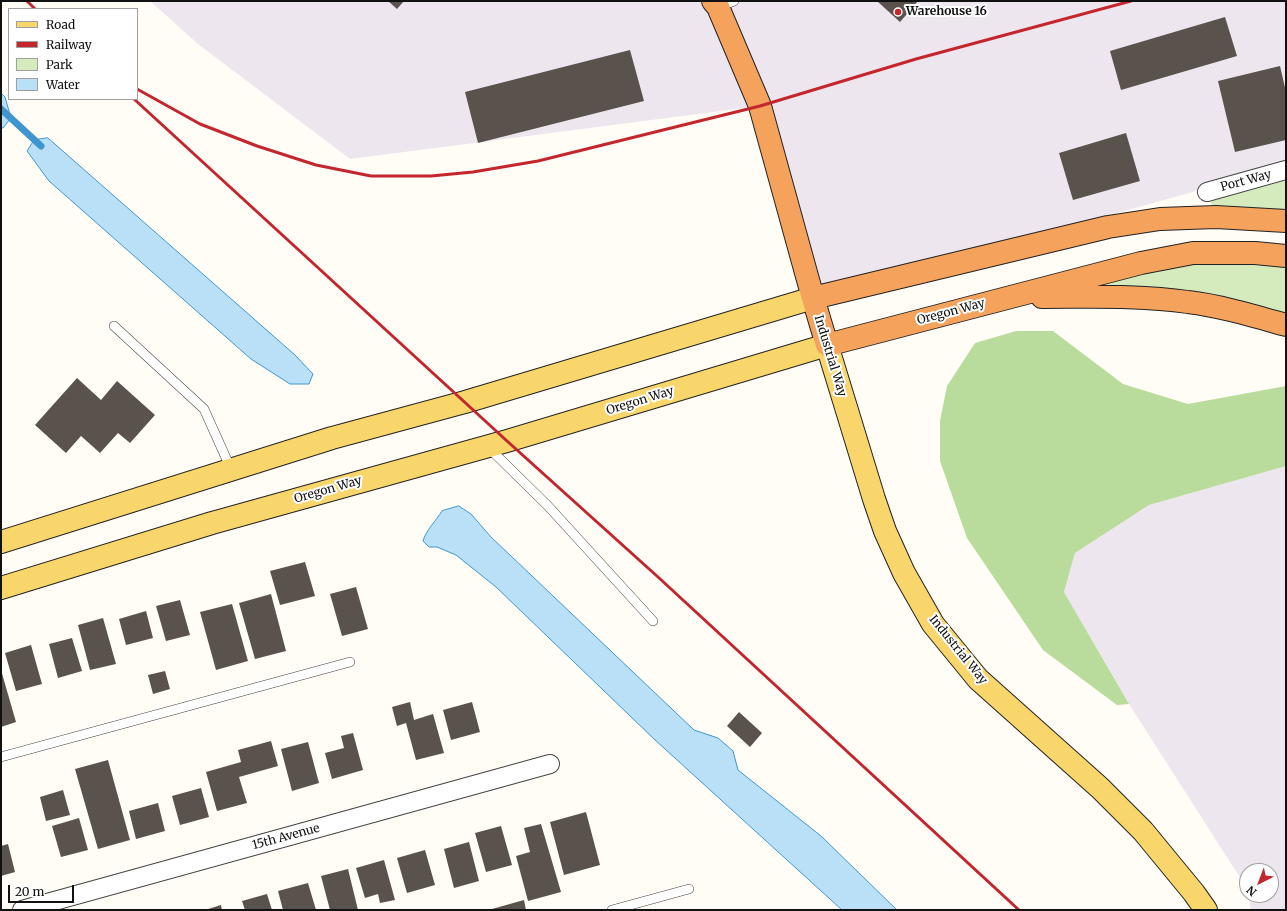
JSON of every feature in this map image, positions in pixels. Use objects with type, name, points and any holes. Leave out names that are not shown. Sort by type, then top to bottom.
[{"type":"highway","name":"Industrial Way","points":[[722,3],[760,106],[827,345]]},
{"type":"highway","points":[[813,298],[1108,226],[1160,219],[1216,217],[1286,222]]},
{"type":"highway","name":"Oregon Way","points":[[827,345],[1141,263],[1194,253],[1255,253],[1286,256]]},
{"type":"highway","points":[[1013,296],[1156,299],[1189,302],[1247,314],[1286,325]]},
{"type":"main road","points":[[1,542],[332,438],[465,402],[813,298]]},
{"type":"main road","name":"Oregon Way","points":[[1,588],[212,523],[487,446],[827,345]]},
{"type":"main road","name":"Industrial Way","points":[[827,345],[874,500],[885,531],[904,573],[933,624],[978,679],[1100,788],[1143,831],[1194,892],[1206,910]]},
{"type":"street","name":"Port Way","points":[[1207,192],[1286,170]]},
{"type":"street","name":"15th Avenue","points":[[22,910],[550,764]]},
{"type":"lane","points":[[114,326],[204,409],[231,469]]},
{"type":"lane","points":[[487,446],[548,506],[653,622]]},
{"type":"lane","points":[[1,757],[350,662]]},
{"type":"lane","points":[[612,910],[688,889]]},
{"type":"shaded area","points":[[150,1],[1286,1],[1286,166],[813,298],[760,106],[350,159],[198,44]]},
{"type":"shaded area","points":[[1286,466],[1286,910],[1251,910],[1250,903],[1279,903],[1279,863],[1239,863],[1239,876],[1129,704],[1064,592],[1075,553],[1149,505]]},
{"type":"green space","points":[[1286,170],[1286,221],[1216,217],[1207,192]]},
{"type":"green space","points":[[1286,256],[1286,325],[1254,315],[1013,296],[1141,263]]},
{"type":"green space","points":[[1016,331],[1053,331],[1123,384],[1188,404],[1286,386],[1286,466],[1149,505],[1075,553],[1064,592],[1129,704],[1117,705],[1043,650],[967,538],[940,461],[940,421],[947,386],[975,343]]},
{"type":"water","points":[[1,93],[5,97],[11,118],[3,128],[1,128]]},
{"type":"water","points":[[48,138],[295,355],[313,374],[309,384],[290,384],[251,359],[49,181],[27,151],[34,140]]},
{"type":"water","points":[[459,506],[471,514],[491,537],[694,730],[718,738],[733,751],[738,770],[821,836],[897,910],[842,910],[654,739],[496,587],[456,555],[437,547],[429,547],[423,541],[424,537],[442,511]]},
{"type":"building","points":[[388,1],[404,1],[397,9]]},
{"type":"building","name":"Warehouse 16","points":[[877,1],[918,1],[900,22]]},
{"type":"building","points":[[1225,17],[1237,56],[1121,90],[1110,51]]},
{"type":"building","points":[[630,50],[644,101],[478,143],[465,92]]},
{"type":"building","points":[[1280,66],[1286,92],[1286,140],[1235,152],[1218,81]]},
{"type":"building","points":[[1126,133],[1140,181],[1073,200],[1059,153]]},
{"type":"building","points":[[77,378],[101,400],[117,381],[155,415],[130,443],[118,433],[100,453],[81,436],[66,453],[35,425]]},
{"type":"building","points":[[305,562],[315,596],[280,605],[270,571]]},
{"type":"building","points":[[356,587],[368,629],[342,636],[330,594]]},
{"type":"building","points":[[271,594],[286,651],[255,659],[239,603]]},
{"type":"building","points":[[180,600],[190,635],[166,641],[156,606]]},
{"type":"building","points":[[232,604],[248,661],[216,670],[200,612]]},
{"type":"building","points":[[146,611],[153,638],[126,645],[119,619]]},
{"type":"building","points":[[103,618],[116,664],[90,670],[78,625]]},
{"type":"building","points":[[72,638],[82,671],[58,678],[49,644]]},
{"type":"building","points":[[31,645],[42,684],[16,691],[5,653]]},
{"type":"building","points":[[1,670],[16,722],[1,727]]},
{"type":"building","points":[[165,671],[170,689],[153,694],[148,675]]},
{"type":"building","points":[[410,702],[414,720],[433,714],[444,753],[416,760],[406,723],[397,726],[392,707]]},
{"type":"building","points":[[472,702],[480,732],[451,740],[443,710]]},
{"type":"building","points":[[739,712],[762,733],[750,747],[727,726]]},
{"type":"building","points":[[353,733],[363,770],[332,779],[325,753],[344,748],[341,736]]},
{"type":"building","points":[[271,741],[278,766],[239,777],[247,803],[217,811],[206,772],[241,762],[238,750]]},
{"type":"building","points":[[308,742],[319,783],[292,791],[281,749]]},
{"type":"building","points":[[108,760],[130,840],[98,849],[75,769]]},
{"type":"building","points":[[201,788],[209,817],[180,825],[172,796]]},
{"type":"building","points":[[63,790],[70,815],[46,821],[40,797]]},
{"type":"building","points":[[158,803],[165,831],[136,839],[129,811]]},
{"type":"building","points":[[586,812],[600,865],[564,875],[550,822]]},
{"type":"building","points":[[79,818],[88,850],[61,857],[52,826]]},
{"type":"building","points":[[541,824],[561,892],[528,901],[516,856],[530,852],[524,828]]},
{"type":"building","points":[[501,826],[512,865],[486,872],[475,833]]},
{"type":"building","points":[[469,842],[479,881],[454,888],[444,849]]},
{"type":"building","points":[[8,844],[15,872],[1,876],[1,846]]},
{"type":"building","points":[[425,850],[435,885],[407,893],[397,858]]},
{"type":"building","points":[[384,860],[395,900],[380,903],[378,894],[365,898],[356,868]]},
{"type":"building","points":[[348,869],[358,910],[330,910],[321,876]]},
{"type":"building","points":[[308,883],[316,910],[283,910],[278,891]]},
{"type":"building","points":[[267,894],[272,910],[245,910],[242,901]]},
{"type":"building","points":[[524,900],[526,910],[492,909]]},
{"type":"building","points":[[221,905],[222,910],[205,910]]},
{"type":"waterway","points":[[1,109],[41,146]]},
{"type":"railway","points":[[27,1],[34,8]]},
{"type":"railway","points":[[138,90],[200,124],[257,146],[316,165],[371,176],[431,176],[473,172],[538,161],[760,106],[916,59],[1131,1]]},
{"type":"railway","points":[[135,100],[507,441],[658,577],[1019,910]]},
{"type":"place","name":"Warehouse 16","points":[[898,12]]}]
